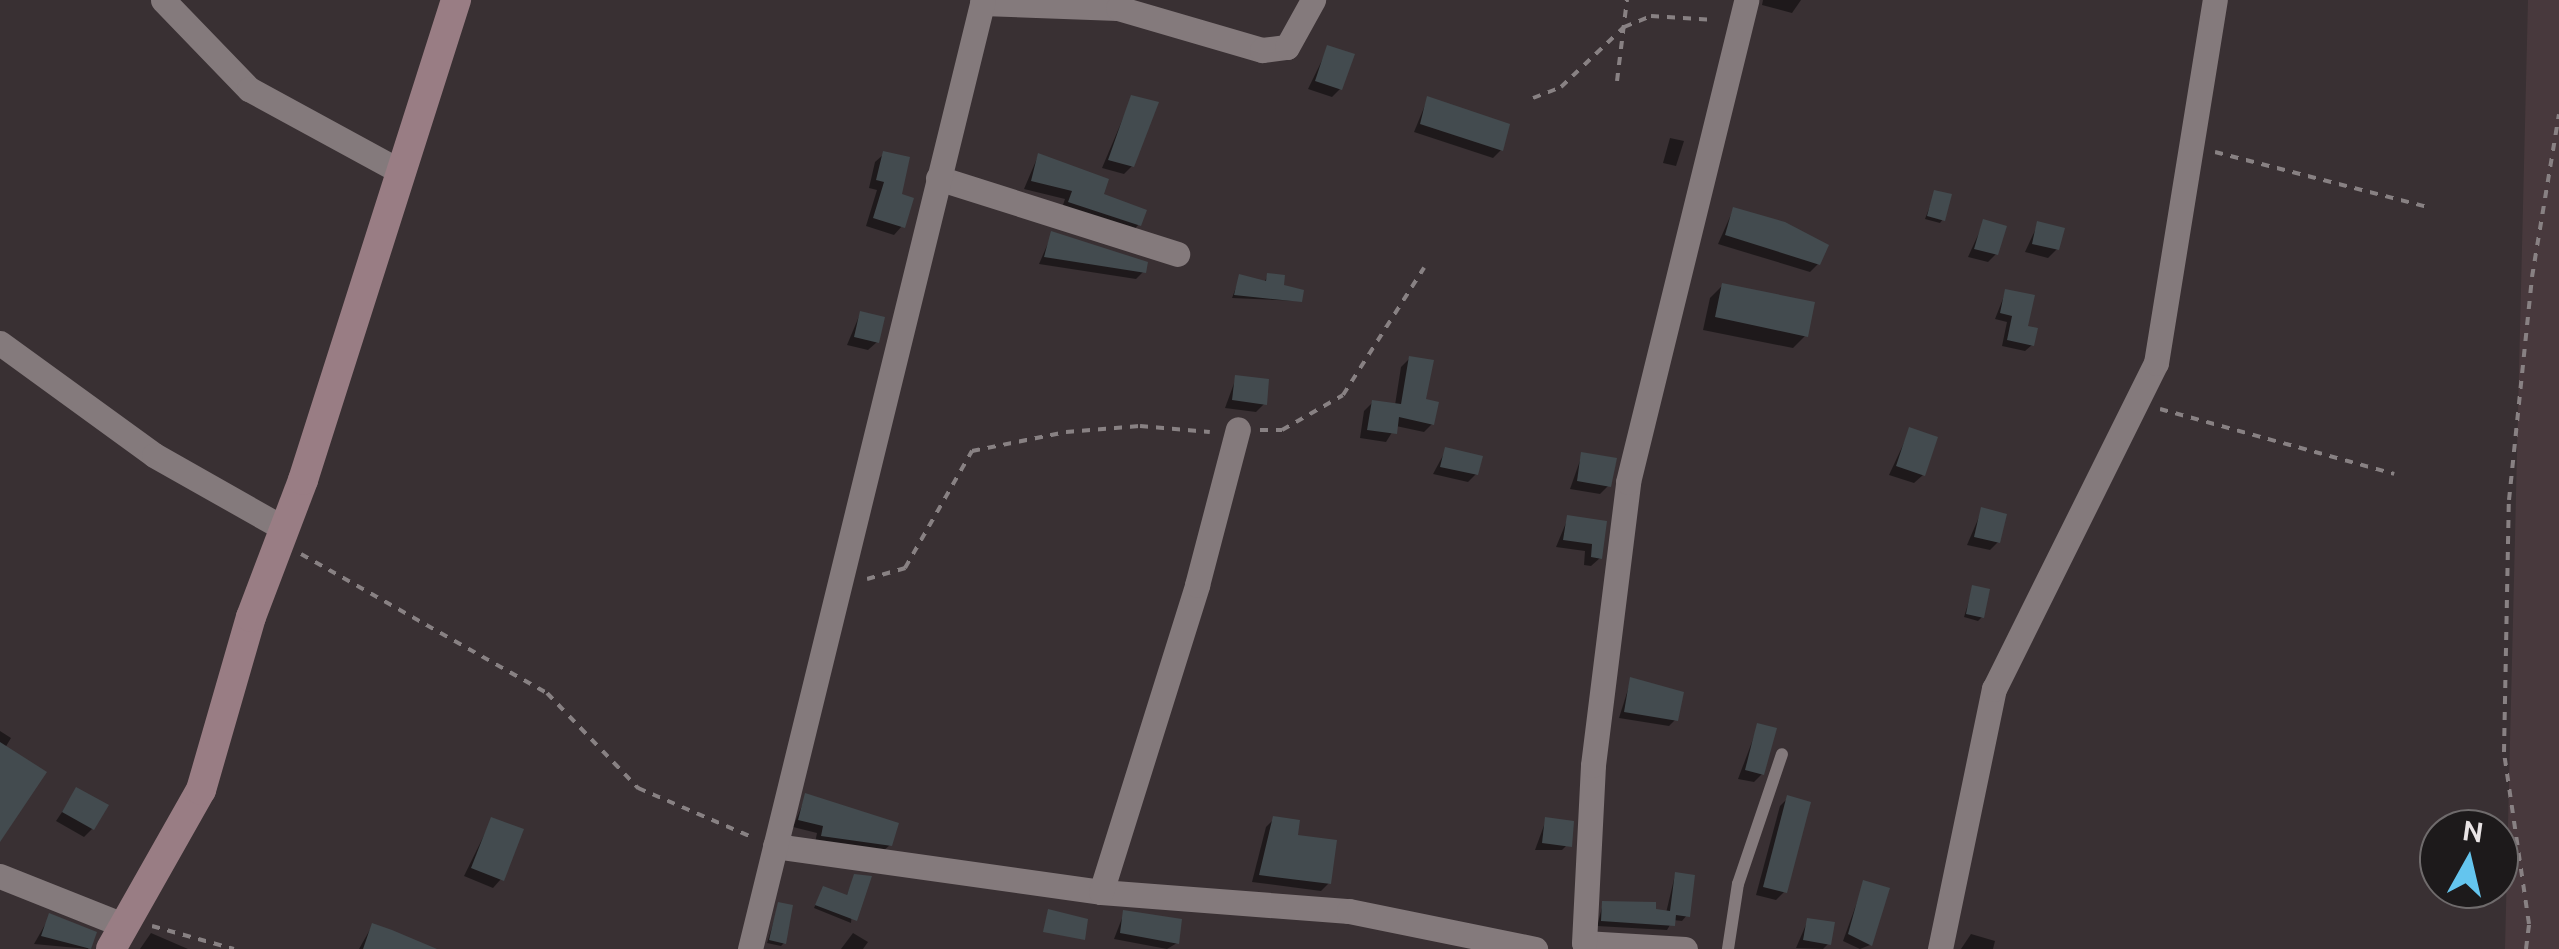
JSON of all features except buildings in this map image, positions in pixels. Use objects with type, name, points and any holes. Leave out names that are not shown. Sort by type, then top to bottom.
[{"type":"street","points":[[163,0],[248,89],[401,172]]},
{"type":"street","points":[[0,876],[120,931],[201,790],[456,0]]},
{"type":"street","points":[[750,949],[843,585],[982,1],[1118,8],[1262,50],[1288,47],[1314,0]]},
{"type":"street","points":[[1940,949],[1994,689],[2156,362],[2215,0]]},
{"type":"street","points":[[1686,949],[1584,946],[1593,764],[1628,482],[1743,10]]},
{"type":"street","points":[[938,178],[1177,254]]},
{"type":"street","points":[[0,342],[154,455],[282,535]]},
{"type":"street","points":[[1101,892],[1198,586],[1238,429]]},
{"type":"street","points":[[775,846],[1101,892],[1349,911],[1536,949]]},
{"type":"lane","points":[[1728,949],[1738,884],[1782,754]]},
{"type":"path","points":[[1617,82],[1627,0]]},
{"type":"path","points":[[1533,98],[1561,86],[1624,27],[1652,16],[1743,10]]},
{"type":"path","points":[[2526,949],[2529,924],[2504,752],[2510,500],[2532,277],[2559,114]]},
{"type":"path","points":[[2192,146],[2432,208]]},
{"type":"path","points":[[843,585],[905,568],[972,451],[1066,432],[1282,430],[1343,395],[1424,268]]},
{"type":"path","points":[[2136,403],[2394,474]]},
{"type":"path","points":[[282,535],[547,693],[638,788],[775,846]]},
{"type":"path","points":[[120,931],[234,949]]},
{"type":"shaded area","points":[[2528,0],[2559,0],[2559,949],[2505,949],[2506,909],[2519,909],[2519,809],[2508,809]]}]
